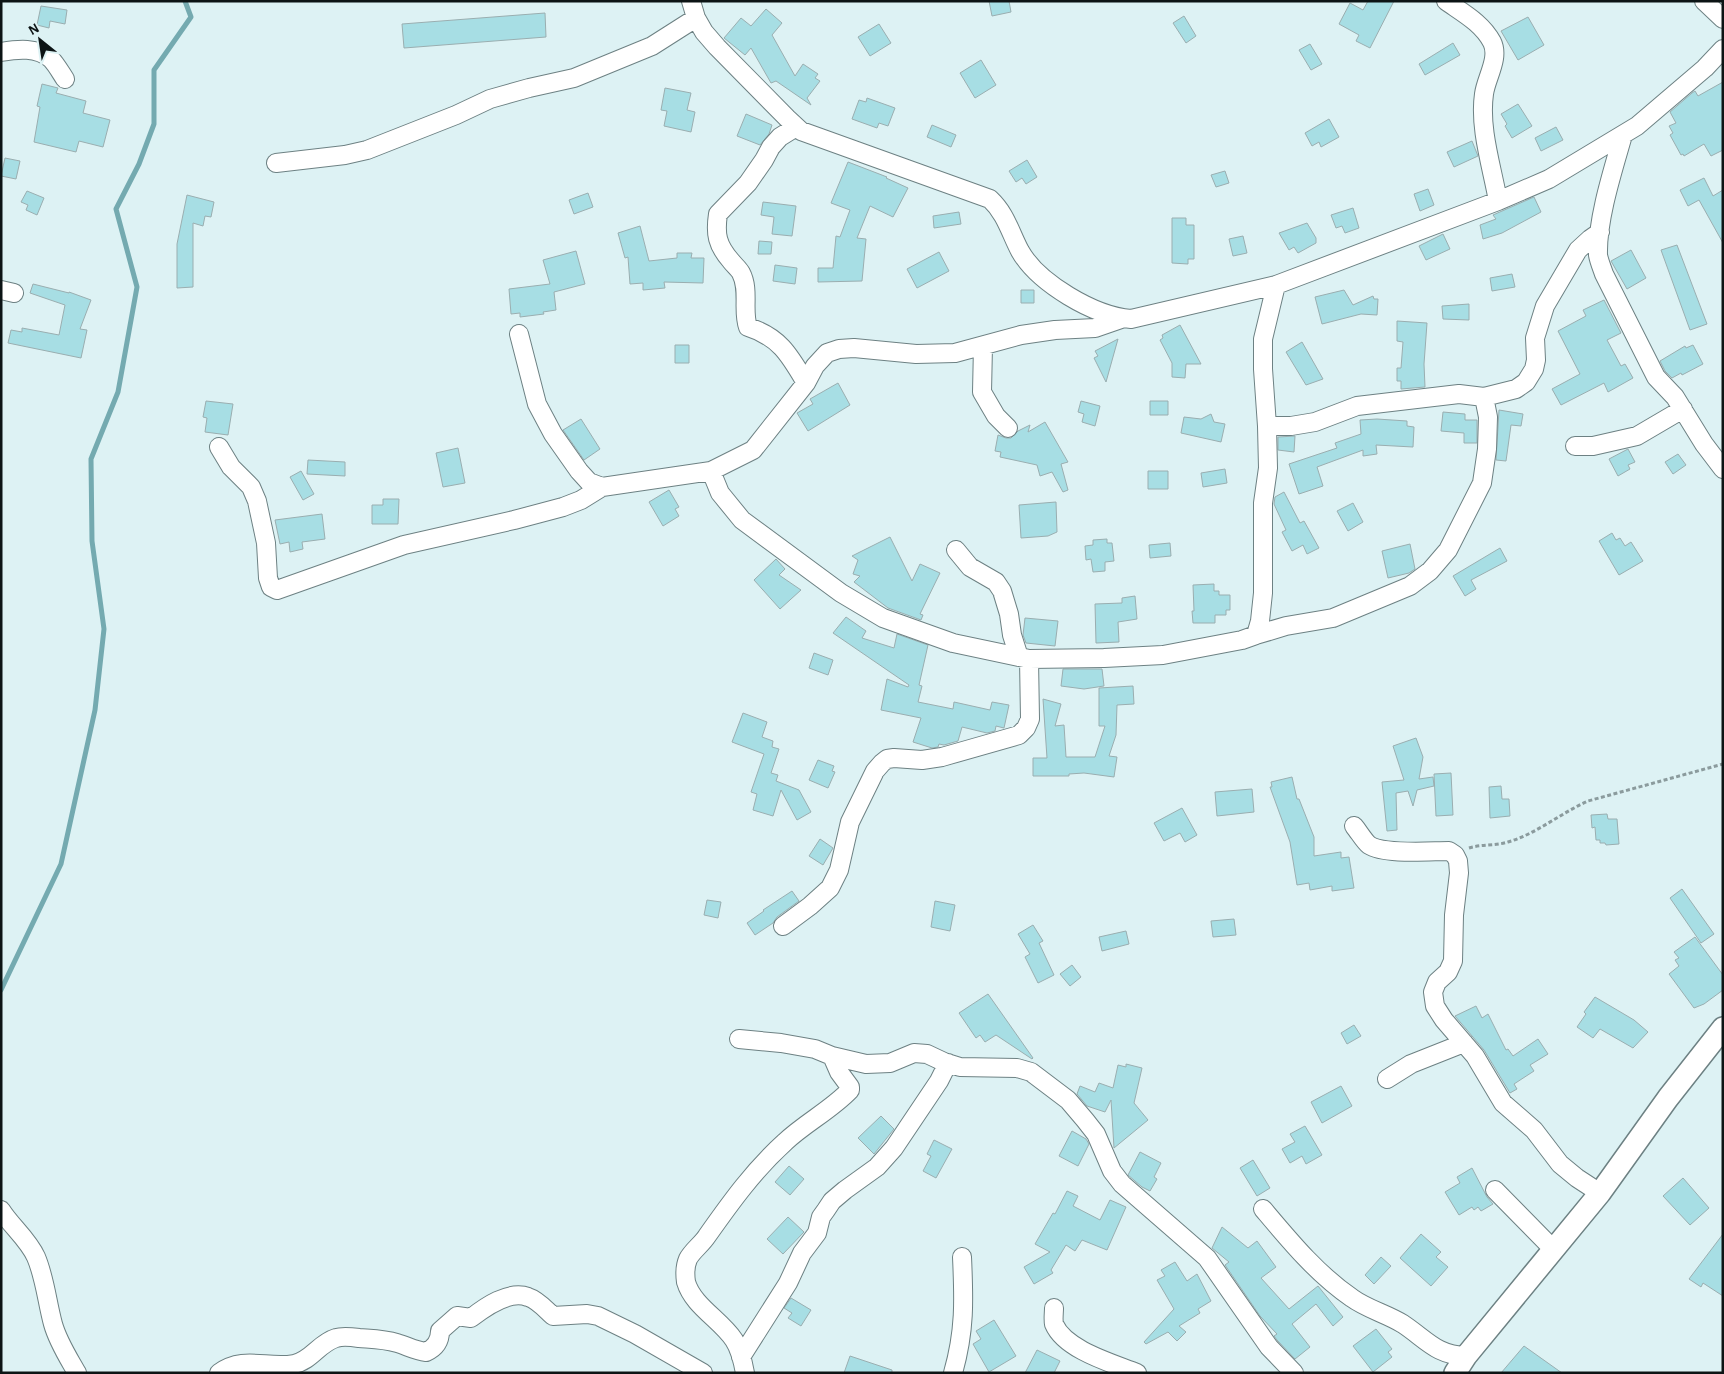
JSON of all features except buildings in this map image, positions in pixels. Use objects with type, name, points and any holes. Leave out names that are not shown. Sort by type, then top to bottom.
[{"type":"street","points":[[1446,1],[1468,15],[1485,32],[1493,44],[1493,68],[1484,94],[1483,118],[1498,201]]},
{"type":"street","points":[[1704,1],[1723,19]]},
{"type":"street","points":[[276,162],[345,155],[368,150],[456,115],[490,99],[574,78],[652,46],[694,10],[704,32],[717,48],[801,130],[990,199],[999,207],[1009,224],[1020,252],[1037,273],[1073,300],[1098,312],[1131,320],[1276,285],[1549,180],[1637,126],[1705,68],[1723,49]]},
{"type":"street","points":[[1,52],[34,50],[51,59],[65,78]]},
{"type":"street","points":[[796,126],[780,137],[771,147],[748,183],[718,214],[717,236],[721,250],[741,273],[747,301],[745,320],[748,327],[777,342],[788,352],[806,383]]},
{"type":"street","points":[[1624,135],[1607,191],[1598,257],[1604,274],[1656,377],[1675,397],[1713,457],[1723,468]]},
{"type":"street","points":[[1267,426],[1291,426],[1315,422],[1357,406],[1452,395],[1484,397],[1516,388],[1526,382],[1534,369],[1536,360],[1535,338],[1545,306],[1578,250],[1600,232]]},
{"type":"street","points":[[1256,635],[1260,621],[1263,593],[1263,503],[1268,468],[1263,369],[1264,339],[1276,285]]},
{"type":"street","points":[[219,447],[231,467],[251,487],[257,501],[266,543],[268,578],[271,587],[277,590],[374,554],[404,545],[563,507],[580,500],[602,487],[711,471],[753,450],[806,383],[815,366],[827,353],[839,349],[854,348],[916,354],[955,353],[1022,335],[1055,330],[1095,328],[1121,318]]},
{"type":"street","points":[[519,334],[537,404],[553,434],[589,482],[602,487]]},
{"type":"street","points":[[983,346],[982,392],[996,416],[1008,428]]},
{"type":"street","points":[[711,471],[720,493],[742,520],[841,593],[883,618],[953,643],[1024,658],[1163,654],[1242,640],[1286,626],[1333,618],[1410,586],[1430,571],[1448,550],[1482,483],[1488,425],[1484,397]]},
{"type":"street","points":[[1575,446],[1593,446],[1637,436],[1683,409]]},
{"type":"street","points":[[783,926],[830,888],[839,870],[850,822],[882,763],[887,759],[894,758],[922,760],[942,757],[1019,735],[1026,728],[1030,719],[1024,658],[1012,635],[1009,614],[1002,591],[996,582],[970,567],[956,550]]},
{"type":"street","points":[[1354,826],[1369,845],[1378,848],[1399,852],[1449,851],[1455,855],[1458,861],[1459,873],[1454,915],[1453,961],[1448,972],[1437,982],[1433,992],[1435,1006],[1444,1020],[1475,1056],[1503,1103],[1534,1130],[1560,1164],[1600,1193]]},
{"type":"street","points":[[1263,1209],[1294,1246],[1323,1275],[1353,1299],[1402,1324],[1443,1352],[1453,1355],[1460,1364],[1600,1193],[1668,1098],[1723,1028]]},
{"type":"street","points":[[739,1039],[781,1043],[815,1049],[832,1056],[866,1064],[890,1063],[914,1053],[927,1054],[960,1067],[1017,1068],[1031,1072],[1068,1100],[1096,1134],[1112,1171],[1122,1184],[1206,1258],[1269,1347],[1294,1373]]},
{"type":"street","points":[[1387,1079],[1411,1064],[1464,1044]]},
{"type":"street","points":[[743,1365],[736,1342],[726,1329],[696,1299],[686,1283],[686,1264],[755,1172],[786,1140],[850,1090],[850,1087],[836,1067],[832,1056]]},
{"type":"street","points":[[743,1365],[788,1283],[802,1253],[817,1233],[821,1217],[832,1201],[877,1167],[894,1148],[939,1081],[948,1063]]},
{"type":"street","points":[[1494,1190],[1554,1249]]},
{"type":"street","points":[[1,1210],[28,1243],[35,1255],[46,1288],[54,1326],[63,1348],[77,1373]]},
{"type":"street","points":[[953,1373],[960,1350],[963,1327],[962,1257]]},
{"type":"street","points":[[219,1373],[227,1367],[242,1363],[280,1366],[296,1364],[310,1358],[322,1345],[336,1338],[381,1339],[426,1352],[435,1347],[440,1337],[440,1331],[457,1316],[471,1318],[490,1304],[504,1298],[520,1295],[529,1297],[553,1316],[587,1314],[598,1316],[635,1334],[703,1373]]},
{"type":"street","points":[[1054,1308],[1054,1322],[1060,1334],[1072,1345],[1137,1373]]},
{"type":"path","points":[[1455,855],[1467,848],[1507,842],[1522,837],[1588,801],[1723,764]]},
{"type":"waterway","points":[[1,990],[61,864],[95,710],[104,629],[92,541],[91,459],[118,392],[137,287],[116,209],[139,164],[154,124],[154,70],[191,17],[185,1]]}]
